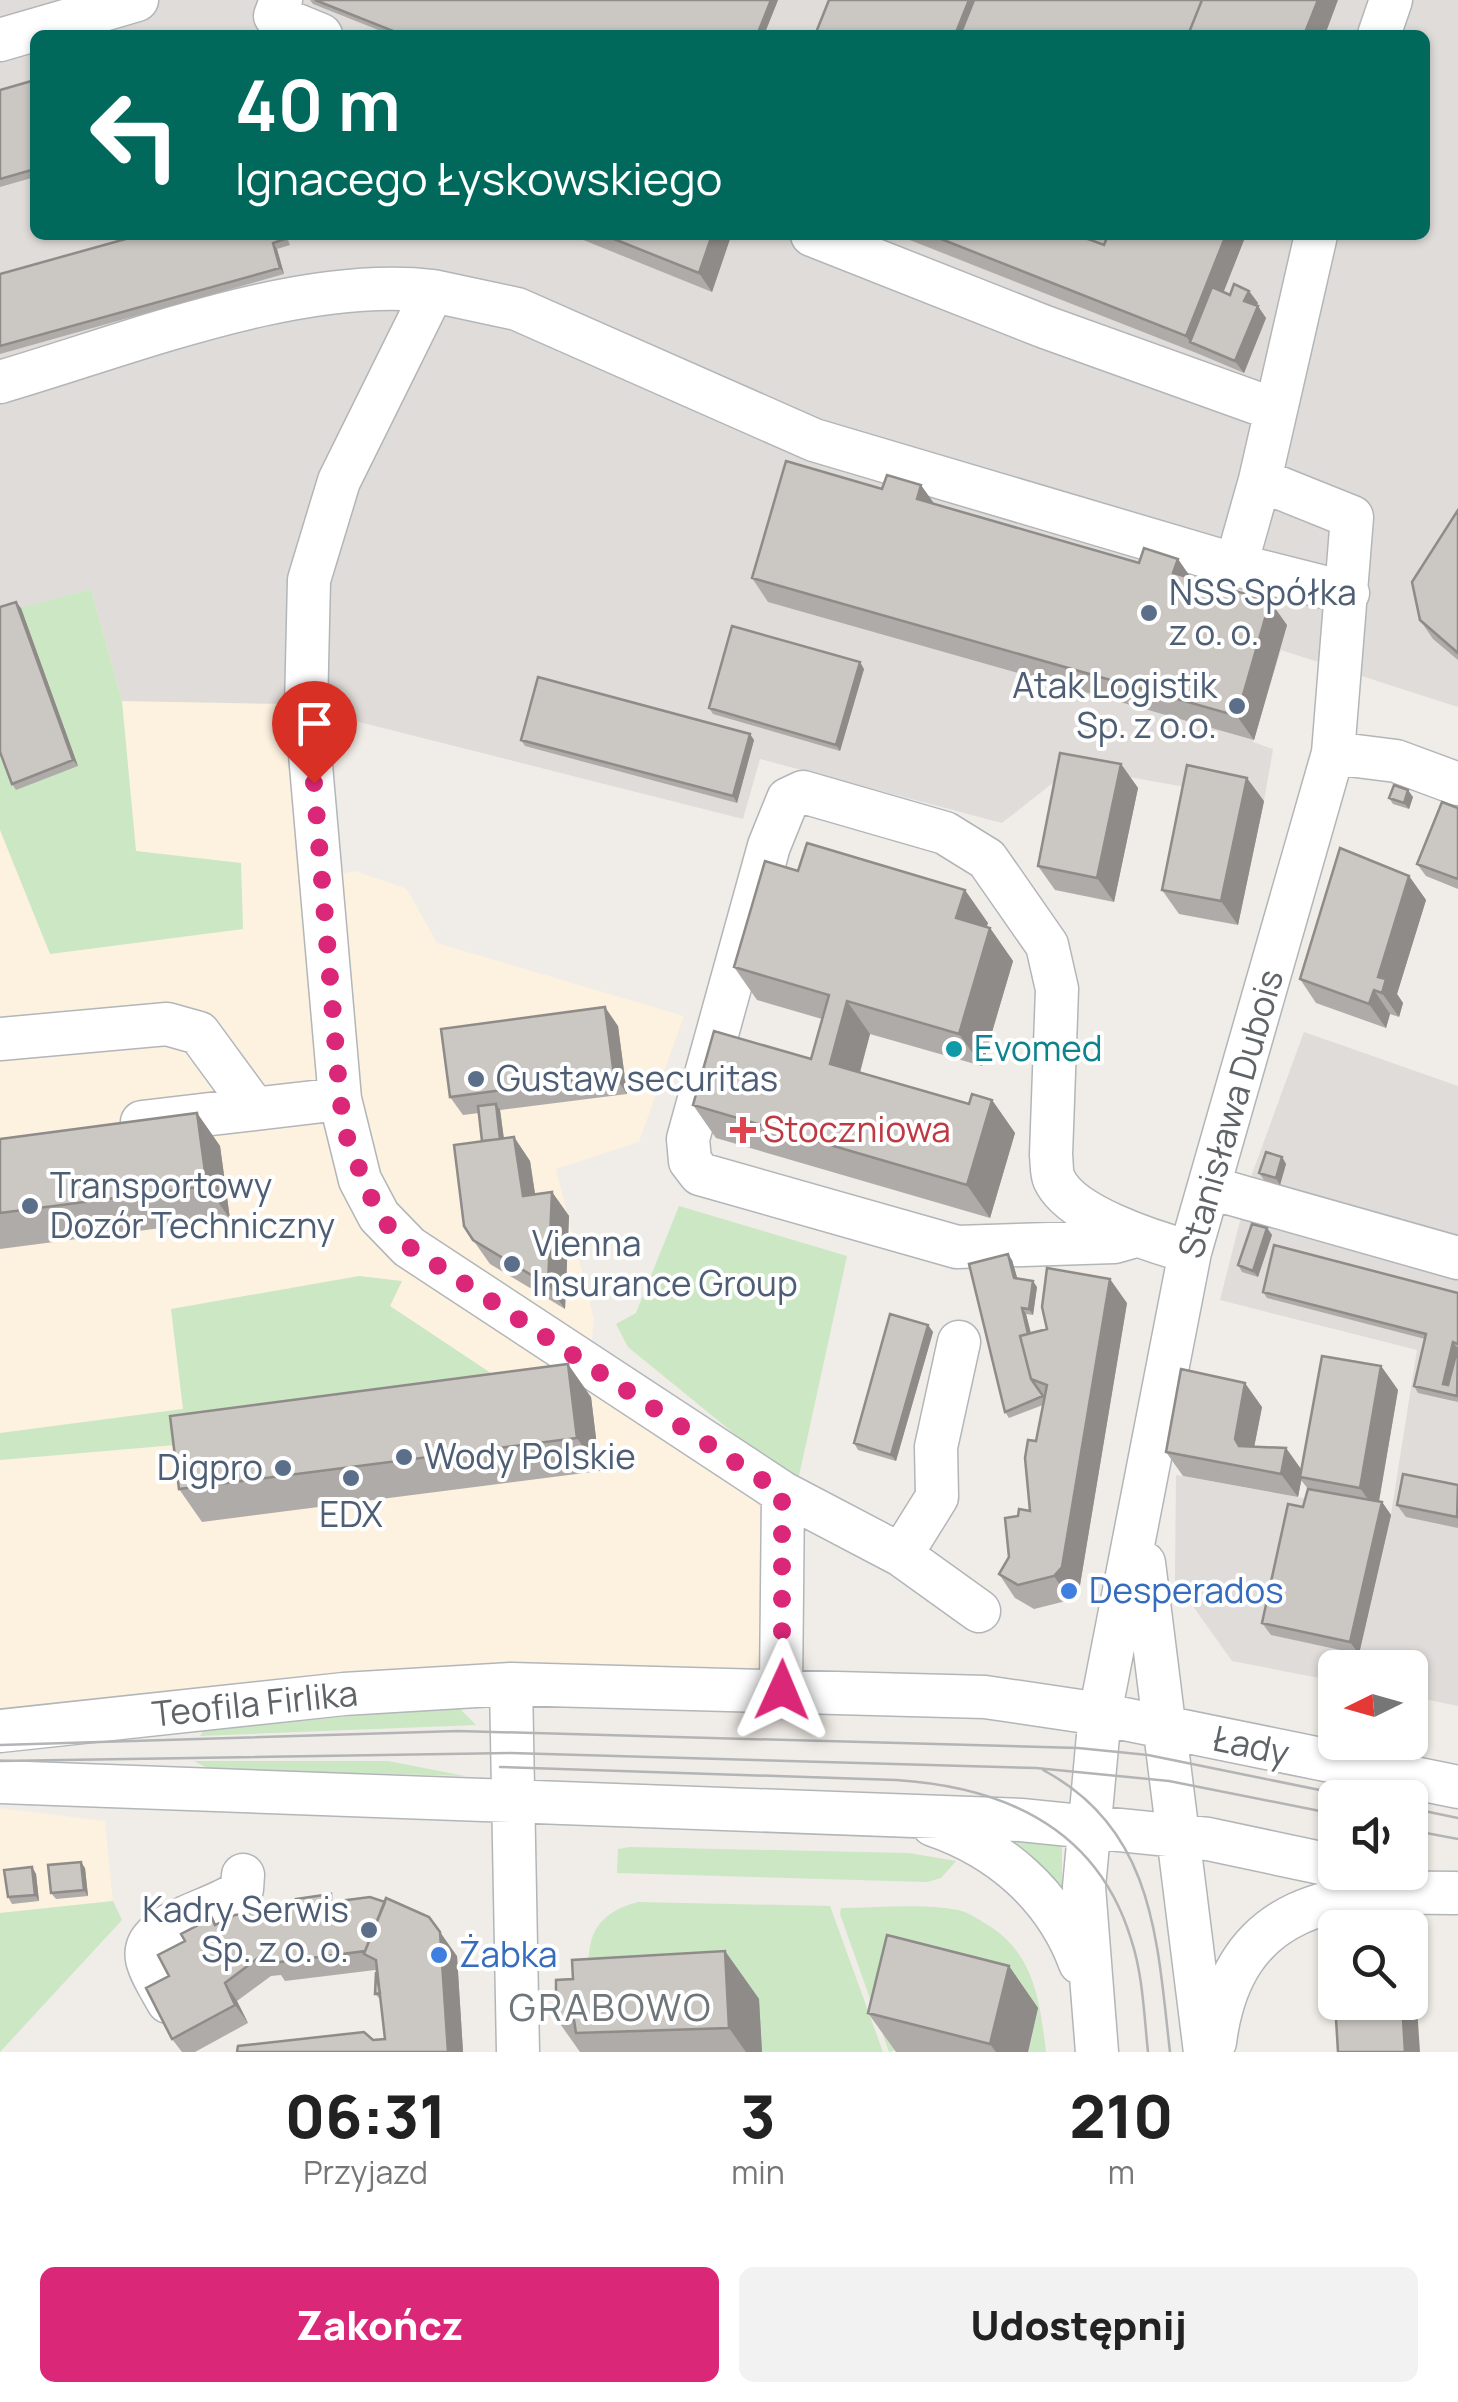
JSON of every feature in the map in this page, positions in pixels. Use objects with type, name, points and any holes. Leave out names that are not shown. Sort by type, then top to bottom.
[{"type":"street","points":[[34,30],[137,0]]},
{"type":"street","points":[[281,0],[274,16],[309,30]]},
{"type":"street","points":[[1380,30],[1391,0]]},
{"type":"street","points":[[0,40],[30,31]]},
{"type":"street","points":[[825,240],[1044,327],[1276,410]]},
{"type":"street","points":[[1236,565],[1260,480],[1315,240]]},
{"type":"street","points":[[0,382],[274,302],[389,286],[434,291],[516,309],[814,440],[1236,565],[1348,594]]},
{"type":"street","points":[[434,291],[338,481],[309,580],[306,708],[340,1099],[360,1180],[379,1216],[408,1246],[782,1493],[901,1555],[979,1611]]},
{"type":"street","name":"Stanisława Dubois","points":[[1097,2052],[1084,1915],[1088,1825],[1100,1714],[1190,1252],[1332,753],[1352,517],[1260,480]]},
{"type":"street","points":[[1332,753],[1396,760],[1458,784]]},
{"type":"street","points":[[1134,1236],[1114,1242],[957,1246],[700,1174],[690,1161],[688,1139],[770,846],[788,799],[803,792],[946,833],[987,859],[1046,945],[1056,989],[1051,1155],[1054,1180],[1070,1197],[1134,1236],[1190,1252]]},
{"type":"street","points":[[0,1039],[167,1024],[199,1033],[254,1108]]},
{"type":"street","points":[[109,1126],[340,1099]]},
{"type":"street","points":[[1210,1188],[1458,1258]]},
{"type":"street","points":[[901,1555],[937,1497],[936,1447],[959,1342]]},
{"type":"street","name":"Stanisława Dubois","points":[[1145,1478],[1144,1566],[1161,1728],[1205,2052]]},
{"type":"street","points":[[782,1493],[782,1690]]},
{"type":"street","points":[[510,1684],[518,2052]]},
{"type":"street","name":"Teofila Firlika","points":[[0,1731],[344,1694],[510,1684],[1004,1698],[1161,1728]]},
{"type":"street","name":"Łady","points":[[1161,1728],[1458,1787]]},
{"type":"street","points":[[0,1782],[1088,1825],[1176,1835],[1318,1863]]},
{"type":"street","points":[[898,1817],[970,1840],[1030,1884],[1071,1943],[1092,2006]]},
{"type":"street","points":[[168,2002],[147,1959],[148,1943],[160,1929],[233,1898],[242,1889],[243,1875]]},
{"type":"street","points":[[1428,1887],[1456,1894]]},
{"type":"street","points":[[1214,2052],[1222,2004],[1236,1971],[1260,1937],[1286,1917],[1354,1897],[1456,1894]]},
{"type":"shaded area","points":[[0,0],[1458,0],[1458,707],[1281,650],[1253,742],[1273,749],[1264,801],[1073,767],[1002,823],[760,759],[743,819],[288,704],[122,701],[91,589],[0,615]]},
{"type":"shaded area","points":[[91,589],[288,704],[352,1199],[722,1463],[767,1515],[766,1670],[0,1714],[0,615]]},
{"type":"shaded area","points":[[355,871],[407,889],[437,943],[684,1016],[639,1142],[556,1169],[594,1319],[590,1358],[408,1236],[367,1167],[329,877]]},
{"type":"shaded area","points":[[1304,1032],[1458,1086],[1458,1706],[1428,1700],[1428,1650],[1318,1650],[1318,1678],[1232,1661],[1175,1581],[1176,1475],[1391,1514],[1417,1350],[1220,1300],[1252,1174]]},
{"type":"shaded area","points":[[0,1808],[105,1821],[113,1901],[0,1913]]},
{"type":"green space","points":[[91,589],[122,701],[136,851],[241,863],[243,929],[50,954],[0,830],[0,747],[78,766],[21,608]]},
{"type":"green space","points":[[679,1206],[847,1256],[797,1485],[628,1347],[616,1324],[636,1313]]},
{"type":"green space","points":[[359,1276],[402,1281],[390,1306],[527,1397],[187,1444],[0,1460],[0,1433],[183,1409],[171,1309]]},
{"type":"green space","points":[[458,1707],[476,1725],[200,1736],[204,1729]]},
{"type":"green space","points":[[194,1761],[388,1761],[465,1776],[209,1769]]},
{"type":"green space","points":[[1007,1841],[1062,1846],[1062,1891]]},
{"type":"green space","points":[[618,1849],[909,1853],[956,1861],[941,1878],[927,1882],[617,1873]]},
{"type":"green space","points":[[113,1901],[122,1920],[0,2052],[0,1913]]},
{"type":"green space","points":[[638,1902],[830,1906],[883,2052],[762,2052],[759,1999],[590,2007],[589,1956],[596,1929],[619,1909]]},
{"type":"green space","points":[[915,1906],[958,1910],[1002,1935],[1032,1979],[1041,2014],[1046,2052],[1028,2052],[1038,2009],[889,2052],[841,1908]]},
{"type":"building","points":[[315,0],[771,0],[759,30],[390,30]]},
{"type":"building","points":[[829,0],[969,0],[957,30],[817,30]]},
{"type":"building","points":[[974,0],[1202,0],[1190,30],[962,30]]},
{"type":"building","points":[[1202,0],[1318,0],[1306,30],[1190,30]]},
{"type":"building","points":[[30,81],[30,170],[0,179],[0,90]]},
{"type":"building","points":[[122,240],[282,240],[273,243],[280,268],[0,346],[0,274]]},
{"type":"building","points":[[616,240],[710,240],[699,273]]},
{"type":"building","points":[[944,240],[1090,240],[1104,245],[1106,240],[1224,240],[1186,336]]},
{"type":"building","points":[[1234,284],[1249,291],[1244,301],[1258,306],[1235,361],[1190,342],[1212,287],[1230,295]]},
{"type":"building","points":[[786,461],[882,489],[887,475],[921,485],[917,499],[1139,563],[1144,548],[1178,559],[1173,573],[1270,601],[1237,716],[752,578]]},
{"type":"building","points":[[1458,510],[1458,653],[1420,620],[1412,582]]},
{"type":"building","points":[[16,602],[73,760],[12,784],[0,752],[0,607]]},
{"type":"building","points":[[732,626],[860,662],[836,745],[709,708]]},
{"type":"building","points":[[538,677],[750,734],[733,796],[521,740]]},
{"type":"building","points":[[1060,753],[1121,764],[1097,878],[1038,866]]},
{"type":"building","points":[[1187,765],[1247,778],[1221,901],[1162,890]]},
{"type":"building","points":[[1394,785],[1408,790],[1404,803],[1389,798]]},
{"type":"building","points":[[1442,802],[1458,808],[1458,879],[1417,864]]},
{"type":"building","name":"Evomed","points":[[807,843],[965,890],[956,918],[990,928],[959,1034],[847,1001],[830,1064],[969,1104],[972,1094],[992,1100],[967,1185],[693,1105],[714,1031],[811,1059],[829,995],[734,967],[765,861],[798,871]]},
{"type":"building","points":[[1340,848],[1409,876],[1378,977],[1386,979],[1382,993],[1374,990],[1369,1004],[1300,979]]},
{"type":"building","points":[[605,1007],[614,1075],[450,1097],[441,1029]]},
{"type":"building","points":[[496,1104],[500,1139],[482,1141],[478,1106]]},
{"type":"building","points":[[197,1113],[207,1186],[0,1213],[0,1139]]},
{"type":"building","points":[[514,1137],[523,1196],[552,1192],[548,1285],[473,1240],[464,1226],[454,1145]]},
{"type":"building","points":[[1266,1152],[1282,1157],[1276,1178],[1259,1173]]},
{"type":"building","points":[[1252,1224],[1267,1228],[1253,1271],[1238,1265]]},
{"type":"building","points":[[1274,1245],[1458,1293],[1458,1344],[1453,1342],[1443,1384],[1448,1385],[1458,1347],[1457,1396],[1414,1386],[1426,1334],[1263,1292]]},
{"type":"building","points":[[1008,1254],[1014,1278],[1033,1281],[1029,1309],[1022,1308],[1028,1334],[1020,1336],[1031,1379],[1043,1396],[1005,1412],[969,1264]]},
{"type":"building","points":[[1047,1268],[1110,1279],[1062,1567],[1054,1576],[1018,1585],[999,1574],[1009,1557],[1005,1518],[1018,1516],[1019,1509],[1030,1511],[1025,1458],[1028,1440],[1036,1441],[1047,1385],[1031,1379],[1020,1336],[1047,1329],[1042,1307]]},
{"type":"building","points":[[890,1314],[928,1325],[891,1455],[854,1443]]},
{"type":"building","points":[[1322,1356],[1381,1366],[1360,1488],[1300,1477]]},
{"type":"building","points":[[568,1364],[577,1438],[179,1489],[170,1416]]},
{"type":"building","points":[[1181,1369],[1245,1383],[1235,1439],[1239,1446],[1286,1448],[1281,1474],[1166,1452]]},
{"type":"building","points":[[1403,1474],[1458,1485],[1457,1517],[1397,1505]]},
{"type":"building","points":[[1308,1489],[1382,1502],[1350,1642],[1262,1623],[1288,1504],[1303,1507]]},
{"type":"building","points":[[81,1862],[84,1890],[51,1893],[48,1865]]},
{"type":"building","points":[[32,1867],[35,1895],[8,1897],[4,1870]]},
{"type":"building","points":[[331,1894],[331,1902],[370,1897],[385,1902],[365,1951],[272,1963],[271,1956],[258,1958],[225,1983],[235,2005],[172,2039],[146,1988],[169,1976],[158,1955],[185,1941],[181,1934],[212,1918],[215,1925],[235,1915],[298,1907],[296,1899]]},
{"type":"building","points":[[386,1898],[429,1917],[440,1932],[448,2052],[237,2052],[238,2046],[364,2032],[373,2040],[385,2039],[376,1960],[364,1954]]},
{"type":"building","points":[[887,1935],[1009,1966],[990,2044],[868,2013]]},
{"type":"building","points":[[725,1951],[729,2028],[576,2033],[574,2020],[556,2018],[556,1980],[573,1979],[572,1960]]},
{"type":"building","points":[[1336,2020],[1403,2020],[1405,2052],[1338,2052]]},
{"type":"tram line","points":[[0,1745],[458,1731],[1078,1748],[1148,1755],[1318,1790]]},
{"type":"tram line","points":[[0,1761],[511,1753],[1036,1768],[1169,1781],[1318,1811]]},
{"type":"tram line","points":[[500,1767],[896,1780],[974,1792],[1009,1804],[1070,1841],[1095,1868],[1116,1900],[1138,1967],[1148,2052]]},
{"type":"tram line","points":[[1043,1770],[1080,1795],[1108,1823],[1129,1856],[1154,1930],[1170,2052]]},
{"type":"tram line","points":[[1428,1812],[1458,1818]]},
{"type":"tram line","points":[[1428,1833],[1458,1839]]},
{"type":"place","name":"NSS Spółka z o. o.","points":[[1149,613]]},
{"type":"place","name":"Atak Logistik Sp. z o.o.","points":[[1237,706]]},
{"type":"place","name":"Evomed","points":[[954,1049]]},
{"type":"place","name":"Gustaw securitas","points":[[476,1079]]},
{"type":"place","name":"Stoczniowa","points":[[743,1130]]},
{"type":"place","name":"Transportowy Dozór Techniczny","points":[[30,1206]]},
{"type":"place","name":"Vienna Insurance Group","points":[[512,1264]]},
{"type":"place","name":"Wody Polskie","points":[[404,1457]]},
{"type":"place","name":"Digpro","points":[[283,1468]]},
{"type":"place","name":"EDX","points":[[351,1478]]},
{"type":"place","name":"Desperados","points":[[1069,1591]]},
{"type":"place","name":"Kadry Serwis Sp. z o. o.","points":[[369,1930]]},
{"type":"place","name":"Żabka","points":[[439,1955]]},
{"type":"district","name":"GRABOWO","points":[[611,2008]]},
{"type":"route","points":[[314,783],[340,1099],[360,1180],[379,1216],[408,1246],[782,1493],[782,1690]]}]
